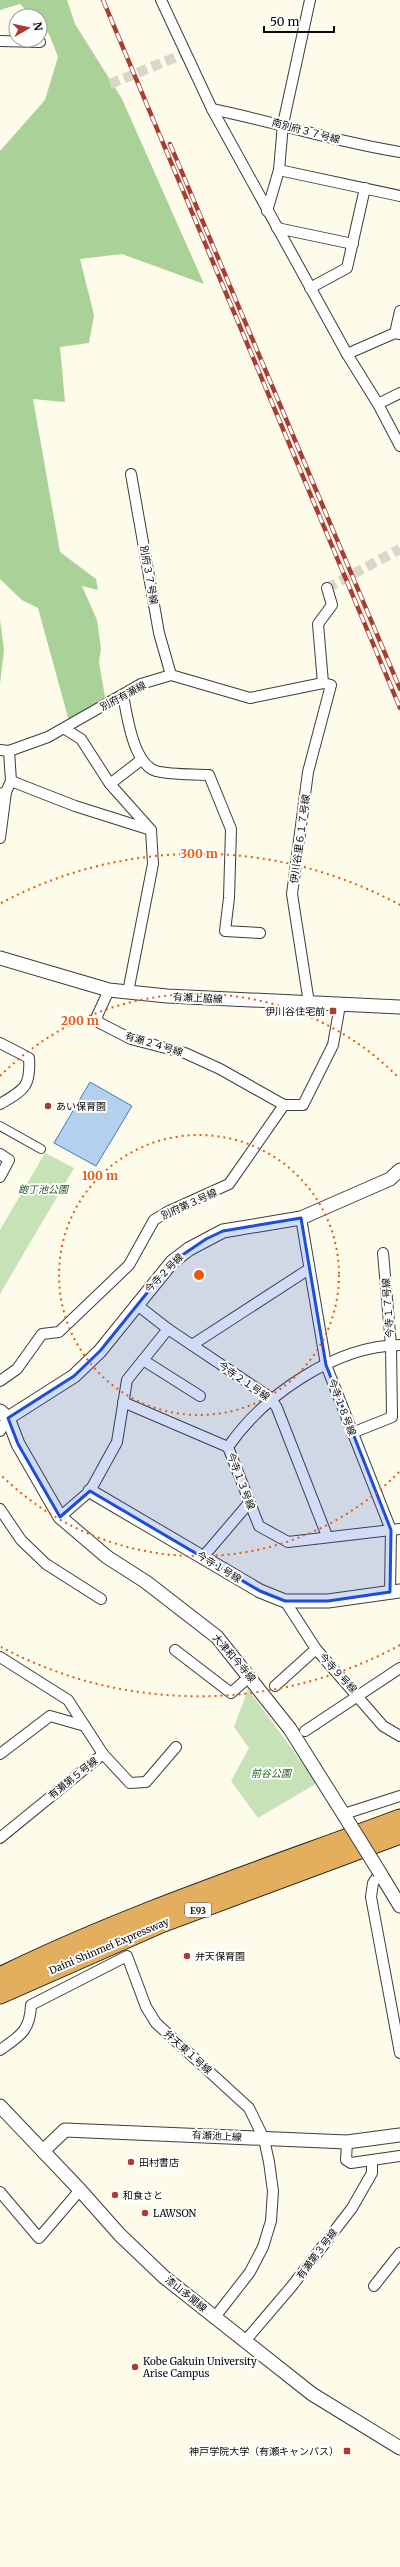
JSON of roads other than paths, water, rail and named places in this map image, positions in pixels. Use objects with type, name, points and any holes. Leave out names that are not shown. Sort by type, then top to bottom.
[{"type":"highway","name":"Daini Shinmei Expressway","points":[[0,1976],[32,1961],[156,1911],[400,1820]]},
{"type":"highway","name":"Daini Shinmei Expressway","points":[[0,1994],[161,1924],[400,1834]]},
{"type":"street","points":[[161,0],[212,109],[267,211],[347,354],[378,404],[400,446]]},
{"type":"street","points":[[267,211],[279,170],[283,124],[310,0]]},
{"type":"street","name":"南別府３７号線","points":[[212,109],[283,124],[358,145],[400,152]]},
{"type":"street","points":[[279,170],[400,196]]},
{"type":"street","points":[[310,288],[347,268],[365,188]]},
{"type":"street","points":[[277,228],[353,244]]},
{"type":"street","points":[[347,354],[398,334],[400,311]]},
{"type":"street","points":[[378,404],[400,393]]},
{"type":"street","name":"別府３７号線","points":[[131,474],[159,634],[170,675]]},
{"type":"street","points":[[170,675],[250,698],[323,683],[318,624],[332,605],[328,588]]},
{"type":"street","name":"別府有瀬線","points":[[5,750],[32,744],[65,729],[141,684],[170,675]]},
{"type":"street","name":"伊川谷里６１７号線","points":[[310,1003],[292,894],[308,772],[330,685],[323,683]]},
{"type":"street","points":[[123,694],[130,730],[141,760],[155,771],[209,775],[230,829],[229,898],[225,930],[260,933]]},
{"type":"street","points":[[65,729],[81,739],[110,784],[152,830],[153,864],[128,992]]},
{"type":"street","points":[[0,838],[3,793],[10,781],[5,750]]},
{"type":"street","points":[[110,784],[141,760]]},
{"type":"street","points":[[10,781],[76,806],[152,830]]},
{"type":"street","name":"有瀬上脇線","points":[[0,958],[109,990],[167,996],[400,1007]]},
{"type":"street","name":"有瀬２４号線","points":[[109,990],[97,1016],[98,1022],[131,1039],[185,1053],[220,1069],[284,1105]]},
{"type":"street","points":[[284,1105],[302,1105],[333,1045],[340,1005]]},
{"type":"street","points":[[0,1043],[29,1058],[30,1074],[26,1087],[0,1104]]},
{"type":"street","name":"別府第３号線","points":[[0,1381],[17,1369],[42,1334],[59,1332],[129,1265],[154,1220],[166,1212],[229,1184],[284,1105]]},
{"type":"street","points":[[0,1126],[41,1149]]},
{"type":"street","points":[[0,1154],[10,1160],[0,1177]]},
{"type":"street","name":"今寺２号線","points":[[4,1415],[74,1376],[100,1351],[136,1304],[172,1262],[189,1249],[223,1231],[301,1218],[390,1179],[400,1170]]},
{"type":"street","name":"今寺１８号線","points":[[301,1218],[326,1365],[352,1432],[396,1530],[395,1592]]},
{"type":"street","name":"今寺１７号線","points":[[352,1432],[392,1418],[395,1345],[383,1252]]},
{"type":"street","points":[[192,1345],[309,1270]]},
{"type":"street","name":"今寺２１号線","points":[[136,1304],[168,1329],[271,1398],[278,1408],[327,1536]]},
{"type":"street","points":[[60,1517],[90,1491],[117,1442],[127,1380],[168,1329]]},
{"type":"street","name":"今寺１３号線","points":[[395,1345],[359,1351],[326,1365],[271,1398],[228,1447],[259,1526],[288,1542],[327,1536],[396,1530]]},
{"type":"street","points":[[143,1360],[200,1396]]},
{"type":"street","points":[[123,1402],[228,1447]]},
{"type":"street","points":[[0,1431],[4,1415]]},
{"type":"street","name":"大津和今寺線","points":[[4,1415],[18,1444],[60,1517],[107,1557],[146,1582],[217,1637],[250,1676],[290,1729],[400,1906]]},
{"type":"street","name":"今寺１号線","points":[[90,1491],[260,1591],[285,1601],[328,1601],[395,1592]]},
{"type":"street","points":[[202,1558],[249,1503]]},
{"type":"street","points":[[0,1509],[21,1540],[46,1564],[101,1599]]},
{"type":"street","name":"今寺９号線","points":[[285,1601],[316,1649],[359,1695],[383,1726],[400,1736]]},
{"type":"street","points":[[275,1686],[316,1649]]},
{"type":"street","points":[[175,1650],[231,1693],[250,1676]]},
{"type":"street","points":[[0,1656],[68,1700],[103,1754]]},
{"type":"street","points":[[305,1731],[400,1668]]},
{"type":"street","points":[[0,1754],[50,1716],[86,1726]]},
{"type":"street","name":"有瀬第５号線","points":[[0,1838],[103,1754],[130,1783],[146,1782],[176,1747]]},
{"type":"street","points":[[346,1819],[400,1796]]},
{"type":"street","points":[[380,1873],[373,1883],[371,1897],[400,2053]]},
{"type":"street","name":"弁天東１号線","points":[[0,2050],[22,2034],[31,2020],[31,2005],[127,1956],[146,2007],[156,2023],[249,2108],[264,2138],[273,2191],[272,2221],[263,2247],[250,2272],[215,2317]]},
{"type":"street","name":"漆山多聞線","points":[[0,2106],[44,2151],[120,2235],[164,2277],[246,2340],[312,2394],[400,2448]]},
{"type":"street","name":"有瀬池上線","points":[[44,2151],[65,2130],[347,2142],[400,2135]]},
{"type":"street","points":[[347,2142],[346,2160],[351,2163],[400,2156]]},
{"type":"street","name":"有瀬第３号線","points":[[246,2340],[292,2286],[352,2208],[372,2173],[372,2160]]},
{"type":"street","points":[[0,2192],[39,2238],[80,2190]]},
{"type":"street","points":[[374,2286],[400,2253]]},
{"type":"water","points":[[90,1082],[132,1106],[96,1166],[54,1143]]},
{"type":"tunnel","points":[[110,84],[186,53]]},
{"type":"tunnel","points":[[327,588],[400,549]]},
{"type":"railway","points":[[103,0],[400,708]]},
{"type":"railway","points":[[170,144],[400,689]]},
{"type":"place","name":"伊川谷住宅前","points":[[333,1011]]},
{"type":"place","name":"あい保育園","points":[[48,1106]]},
{"type":"place","name":"弁天保育園","points":[[187,1956]]},
{"type":"place","name":"田村書店","points":[[131,2162]]},
{"type":"place","name":"和食さと","points":[[115,2195]]},
{"type":"place","name":"LAWSON","points":[[145,2213]]},
{"type":"place","name":"Kobe Gakuin University Arise Campus","points":[[135,2367]]},
{"type":"place","name":"神戸学院大学（有瀬キャンパス）","points":[[347,2451]]},
{"type":"park label","name":"鉋丁池公園","points":[[43,1189]]},
{"type":"park label","name":"前谷公園","points":[[271,1773]]}]
